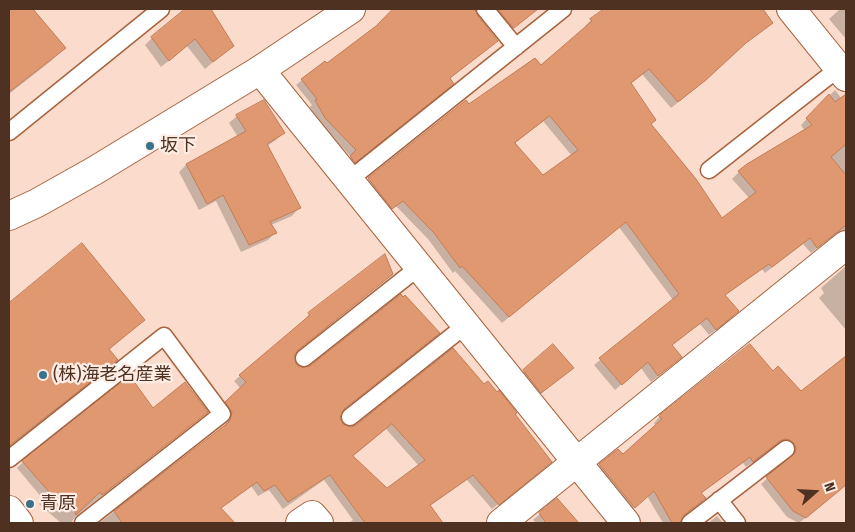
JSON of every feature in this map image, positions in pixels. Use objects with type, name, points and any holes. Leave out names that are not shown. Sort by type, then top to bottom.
[{"type":"street","points":[[9,216],[38,203],[94,171],[260,70],[351,9]]},
{"type":"street","points":[[791,9],[842,73]]},
{"type":"street","points":[[260,70],[626,523]]},
{"type":"street","points":[[501,523],[846,245]]},
{"type":"street","points":[[9,510],[19,523]]},
{"type":"street","points":[[300,523],[312,515],[319,523]]},
{"type":"lane","points":[[9,132],[161,9]]},
{"type":"lane","points":[[485,9],[516,47]]},
{"type":"lane","points":[[349,180],[563,9]]},
{"type":"lane","points":[[708,170],[842,73]]},
{"type":"lane","points":[[304,358],[419,267]]},
{"type":"lane","points":[[350,417],[466,325]]},
{"type":"lane","points":[[9,459],[164,336],[222,414],[83,523]]},
{"type":"lane","points":[[690,523],[786,449]]},
{"type":"lane","points":[[719,500],[737,523]]},
{"type":"building","points":[[9,9],[33,9],[66,48],[9,92]]},
{"type":"building","points":[[185,9],[211,9],[234,46],[213,62],[195,39],[169,61],[151,37]]},
{"type":"building","points":[[393,9],[475,9],[477,15],[498,41],[450,78],[454,84],[355,163],[350,156],[356,150],[325,118],[315,100],[317,99],[301,79],[325,61],[327,63],[376,26]]},
{"type":"building","points":[[498,9],[538,9],[514,28]]},
{"type":"building","points":[[604,9],[763,9],[773,23],[746,43],[706,80],[678,102],[649,69],[631,83],[656,120],[651,124],[696,179],[722,218],[756,192],[738,171],[812,125],[806,118],[829,94],[835,102],[846,94],[846,144],[831,157],[846,175],[846,225],[817,248],[810,238],[772,267],[769,264],[725,295],[739,311],[716,330],[707,318],[672,345],[682,357],[658,376],[648,362],[622,385],[599,358],[679,294],[626,222],[509,317],[462,266],[460,268],[434,233],[403,201],[392,209],[368,178],[466,100],[469,104],[535,58],[541,65],[592,21],[590,19]],"holes":[[[550,116],[578,150],[543,175],[515,143]]]},
{"type":"building","points":[[264,100],[285,133],[267,144],[301,208],[270,222],[277,233],[249,245],[223,195],[207,204],[186,164],[246,131],[236,115]]},
{"type":"building","name":"(株)海老名産業","points":[[82,243],[145,320],[109,349],[118,360],[9,446],[9,303]]},
{"type":"building","points":[[385,254],[393,274],[298,350],[295,355],[296,364],[301,367],[310,366],[401,294],[403,297],[405,295],[440,333],[344,409],[340,418],[343,424],[351,427],[356,425],[453,348],[484,384],[488,381],[497,392],[499,390],[552,462],[499,505],[473,475],[430,505],[443,523],[365,523],[330,475],[288,502],[275,485],[264,491],[257,482],[221,508],[235,523],[122,523],[114,511],[229,422],[232,412],[225,402],[246,382],[239,375],[310,315],[308,313]],"holes":[[[392,424],[425,460],[387,488],[353,456]]]},
{"type":"building","points":[[553,344],[574,368],[541,393],[523,370]]},
{"type":"building","points":[[750,344],[773,371],[778,366],[801,391],[846,356],[846,485],[806,518],[793,511],[766,477],[795,453],[794,443],[785,439],[753,462],[750,457],[701,493],[706,498],[684,515],[680,523],[672,523],[654,491],[635,508],[599,464],[618,449],[623,454],[662,419],[659,416]]},
{"type":"building","points":[[130,376],[153,408],[185,382],[208,412],[102,495],[100,492],[76,515],[71,504],[61,512],[44,496],[50,493],[22,461]]},
{"type":"building","points":[[557,498],[579,523],[546,523],[539,513]]},
{"type":"place","name":"坂下","points":[[150,146]]},
{"type":"place","name":"(株)海老名産業","points":[[43,375]]},
{"type":"place","name":"青原","points":[[30,504]]}]
